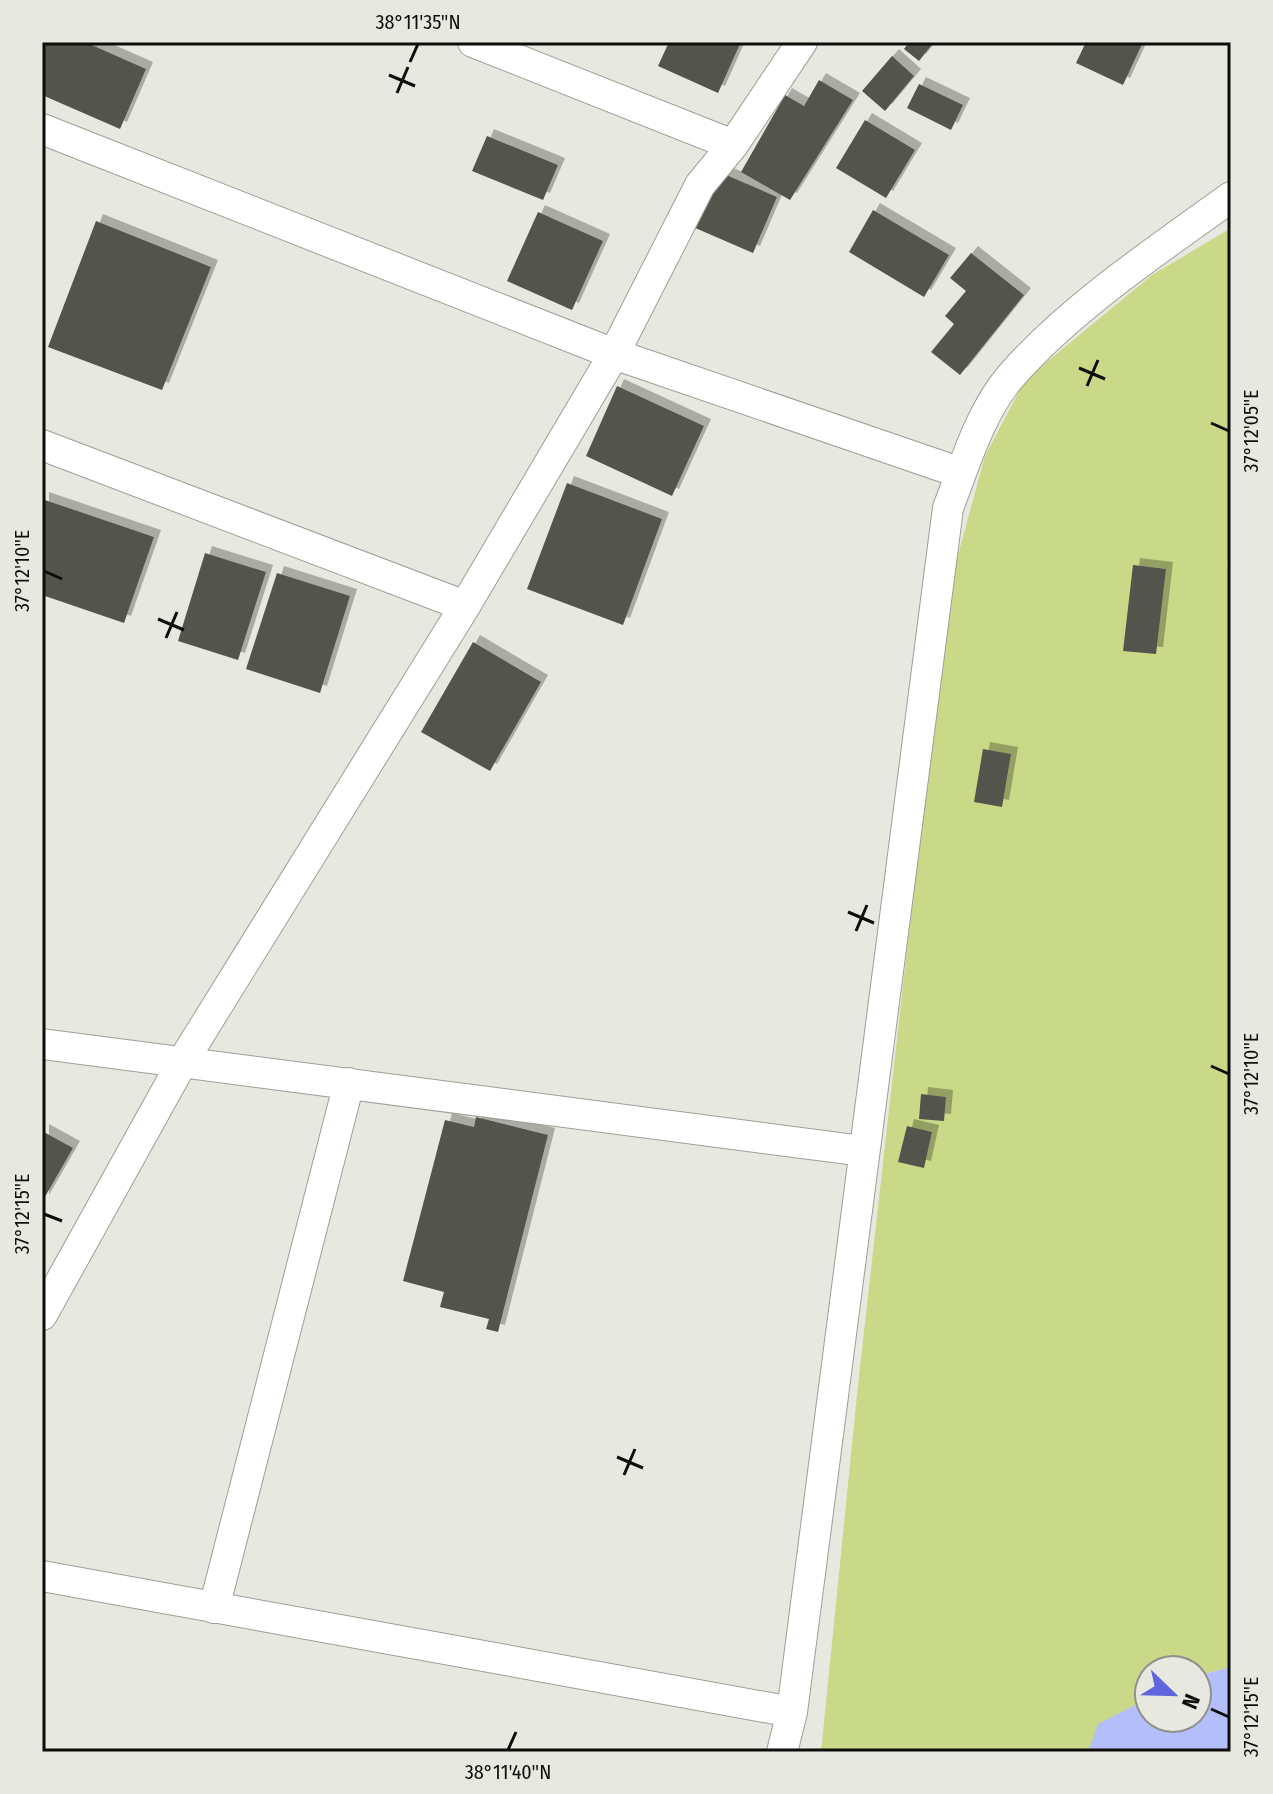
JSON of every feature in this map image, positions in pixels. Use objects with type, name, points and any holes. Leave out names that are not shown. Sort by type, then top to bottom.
[{"type":"street","points":[[473,42],[509,48],[733,145]]},
{"type":"street","points":[[42,1315],[183,1061],[465,606],[614,354],[689,204],[802,42]]},
{"type":"street","points":[[42,129],[614,354],[961,473]]},
{"type":"street","points":[[782,1752],[792,1712],[930,626],[948,508],[976,434],[1010,377],[1056,333],[1147,257],[1231,197]]},
{"type":"street","points":[[42,445],[465,606]]},
{"type":"street","points":[[42,1044],[863,1151]]},
{"type":"street","points":[[214,1608],[349,1083]]},
{"type":"street","points":[[42,1576],[792,1712]]},
{"type":"green space","points":[[1231,228],[1231,545],[1227,562],[1231,585],[1231,1667],[1213,1672],[1213,1654],[1133,1654],[1133,1706],[1099,1724],[1088,1752],[821,1752],[858,1385],[947,595],[985,456],[1025,380],[1152,275]]},
{"type":"water","points":[[1231,1667],[1231,1752],[1088,1752],[1098,1724],[1133,1706],[1133,1734],[1213,1734],[1213,1672]]},
{"type":"building","points":[[42,42],[85,42],[146,69],[120,129],[42,95]]},
{"type":"building","points":[[669,42],[740,44],[718,93],[658,66]]},
{"type":"building","points":[[909,42],[934,42],[919,61],[904,49]]},
{"type":"building","points":[[1086,42],[1143,42],[1123,85],[1076,63]]},
{"type":"building","points":[[892,56],[914,76],[885,111],[862,91]]},
{"type":"building","points":[[819,80],[853,100],[790,200],[741,172],[785,95],[804,106]]},
{"type":"building","points":[[919,84],[963,105],[951,130],[907,108]]},
{"type":"building","points":[[865,120],[915,150],[886,198],[836,168]]},
{"type":"building","points":[[487,136],[558,165],[543,200],[472,171]]},
{"type":"building","points":[[717,171],[777,197],[753,253],[693,227]]},
{"type":"building","points":[[873,210],[949,255],[924,297],[849,252]]},
{"type":"building","points":[[538,212],[603,241],[572,310],[507,281]]},
{"type":"building","points":[[96,221],[211,267],[162,390],[48,347]]},
{"type":"building","points":[[971,253],[1024,295],[960,375],[931,352],[954,324],[945,316],[966,291],[950,278]]},
{"type":"building","points":[[617,386],[704,426],[672,496],[586,456]]},
{"type":"building","points":[[567,483],[662,519],[623,625],[527,589]]},
{"type":"building","points":[[42,499],[154,537],[124,623],[42,595]]},
{"type":"building","points":[[205,553],[266,572],[238,660],[178,641]]},
{"type":"building","points":[[1133,565],[1166,569],[1156,654],[1123,651]]},
{"type":"building","points":[[277,573],[350,596],[320,693],[246,669]]},
{"type":"building","points":[[473,642],[541,682],[490,771],[421,732]]},
{"type":"building","points":[[983,749],[1011,754],[1002,807],[974,802]]},
{"type":"building","points":[[921,1094],[946,1097],[944,1121],[919,1119]]},
{"type":"building","points":[[476,1117],[548,1135],[498,1332],[486,1329],[489,1319],[440,1307],[444,1292],[403,1281],[445,1120],[474,1127]]},
{"type":"building","points":[[907,1126],[932,1132],[924,1168],[898,1162]]},
{"type":"building","points":[[42,1131],[73,1148],[42,1202]]}]
